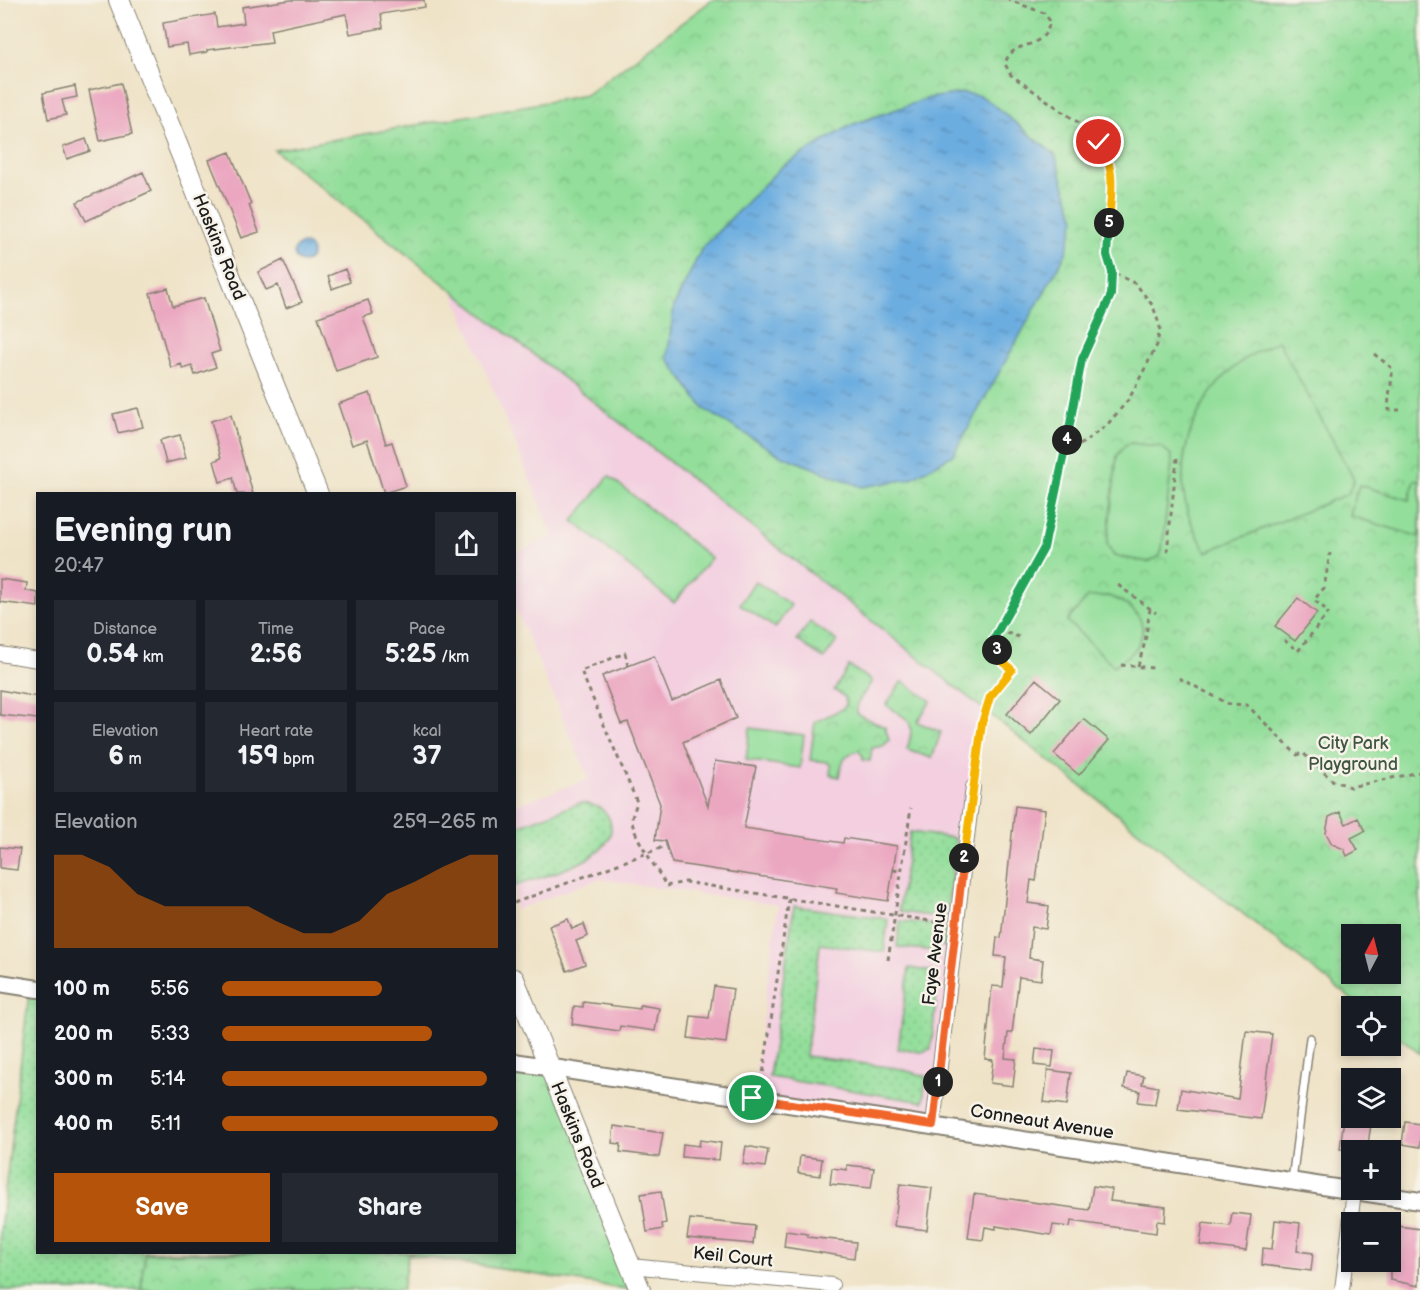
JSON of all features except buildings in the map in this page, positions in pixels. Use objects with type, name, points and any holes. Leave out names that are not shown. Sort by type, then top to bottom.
[{"type":"main road","name":"Haskins Road","points":[[119,0],[317,492]]},
{"type":"main road","name":"Haskins Road","points":[[516,984],[640,1290]]},
{"type":"street","points":[[0,654],[36,660]]},
{"type":"street","name":"Faye Avenue","points":[[933,1125],[973,787]]},
{"type":"street","points":[[0,983],[36,989]]},
{"type":"street","name":"Conneaut Avenue","points":[[516,1062],[1341,1189]]},
{"type":"street","name":"Conneaut Avenue","points":[[1401,1198],[1420,1201]]},
{"type":"street","points":[[1342,1290],[1353,1200]]},
{"type":"street","name":"Keil Court","points":[[630,1266],[832,1285]]},
{"type":"lane","points":[[1292,1181],[1310,1038]]},
{"type":"path","points":[[973,787],[982,723],[990,697],[1012,670],[999,658],[994,638],[1044,548],[1082,359],[1111,295],[1112,272],[1107,255],[1112,181],[1110,159],[1099,142],[1079,123],[1011,75],[1005,64],[1007,56],[1017,49],[1040,41],[1048,32],[1050,21],[1044,13],[1009,0]]},
{"type":"path","points":[[1063,457],[1107,425],[1129,399],[1157,345],[1160,327],[1153,306],[1136,284],[1112,272]]},
{"type":"path","points":[[1374,354],[1392,369],[1393,381],[1388,399],[1389,410],[1400,410]]},
{"type":"path","points":[[1167,552],[1177,458]]},
{"type":"path","points":[[1284,640],[1298,651],[1329,612],[1314,600],[1324,588],[1330,553]]},
{"type":"path","points":[[1119,585],[1156,613]]},
{"type":"path","points":[[1138,666],[1145,642],[1150,609]]},
{"type":"path","points":[[998,630],[1019,637]]},
{"type":"path","points":[[628,666],[625,653],[581,671],[637,802],[632,821],[645,854],[653,860],[666,886],[686,882],[957,925]]},
{"type":"path","points":[[1121,665],[1132,668],[1138,666],[1153,668]]},
{"type":"path","points":[[1179,678],[1229,704],[1247,705],[1297,755],[1303,753],[1332,780],[1350,787],[1420,772]]},
{"type":"path","points":[[888,960],[911,808]]},
{"type":"path","points":[[516,902],[666,846]]},
{"type":"path","points":[[893,870],[901,871]]},
{"type":"path","points":[[762,1081],[789,899]]},
{"type":"shaded area","points":[[453,291],[986,711],[973,787],[933,1125],[752,1098],[778,905],[598,879],[516,910],[516,805],[589,779],[516,610],[516,553],[553,536]]},
{"type":"green space","name":"City Park Playground","points":[[712,0],[1420,0],[1420,1054],[1401,1038],[1401,996],[1347,996],[274,150],[586,95]]},
{"type":"green space","points":[[1278,341],[1354,479],[1348,494],[1206,552],[1188,515],[1183,489],[1186,447],[1192,428],[1200,409],[1225,376],[1254,353]]},
{"type":"green space","points":[[1131,443],[1162,447],[1171,455],[1172,462],[1162,549],[1160,556],[1148,562],[1114,556],[1107,544],[1117,456],[1125,445]]},
{"type":"green space","points":[[609,476],[711,558],[674,603],[573,521]]},
{"type":"green space","points":[[1415,480],[1420,481],[1420,537],[1350,516],[1359,485],[1409,500]]},
{"type":"green space","points":[[755,581],[791,605],[775,628],[740,604]]},
{"type":"green space","points":[[1108,596],[1132,609],[1141,622],[1142,630],[1141,638],[1134,651],[1114,666],[1067,621],[1088,597]]},
{"type":"green space","points":[[810,622],[837,641],[824,659],[797,640]]},
{"type":"green space","points":[[849,666],[872,681],[857,704],[857,714],[885,727],[889,740],[883,746],[872,748],[870,761],[863,760],[859,751],[850,754],[842,764],[839,777],[830,775],[831,766],[827,762],[810,760],[815,722],[846,705],[845,697],[834,690]]},
{"type":"green space","points":[[902,681],[931,701],[917,722],[941,732],[932,758],[907,750],[911,733],[909,722],[886,705]]},
{"type":"green space","points":[[750,728],[804,735],[800,768],[746,760]]},
{"type":"green space","points":[[580,803],[590,804],[605,812],[610,821],[610,835],[603,846],[592,856],[559,871],[516,886],[516,827]]},
{"type":"green space","points":[[910,832],[954,838],[956,844],[946,918],[901,912],[899,909]]},
{"type":"green space","points":[[794,906],[888,919],[884,952],[820,944],[806,1056],[896,1068],[926,1076],[923,1102],[769,1077]]},
{"type":"green space","points":[[900,921],[947,926],[945,946],[937,945],[936,951],[897,947]]},
{"type":"green space","points":[[909,968],[934,972],[938,981],[931,1049],[921,1052],[898,1049]]},
{"type":"green space","points":[[29,993],[36,995],[36,1254],[408,1254],[402,1290],[0,1290],[0,1232]]},
{"type":"green space","points":[[516,1062],[550,1067],[632,1290],[408,1254],[516,1254]]},
{"type":"green space","points":[[516,1253],[609,1286],[408,1254]]},
{"type":"green space","points":[[145,1254],[408,1254],[402,1290],[141,1290]]},
{"type":"water","points":[[963,93],[981,96],[990,102],[1055,155],[1075,219],[1066,253],[953,455],[910,479],[862,487],[780,455],[704,409],[667,358],[674,306],[702,248],[781,167],[851,125],[929,98]]},
{"type":"water","points":[[303,244],[309,247],[312,253],[309,259],[303,262],[297,259],[294,253],[297,247]]},
{"type":"route","points":[[752,1098],[933,1125],[982,723],[990,697],[1012,670],[999,658],[994,638],[1004,618],[1019,598],[1044,548],[1052,518],[1082,359],[1099,317],[1111,295],[1112,272],[1107,255],[1112,181],[1110,159],[1099,142]]}]
